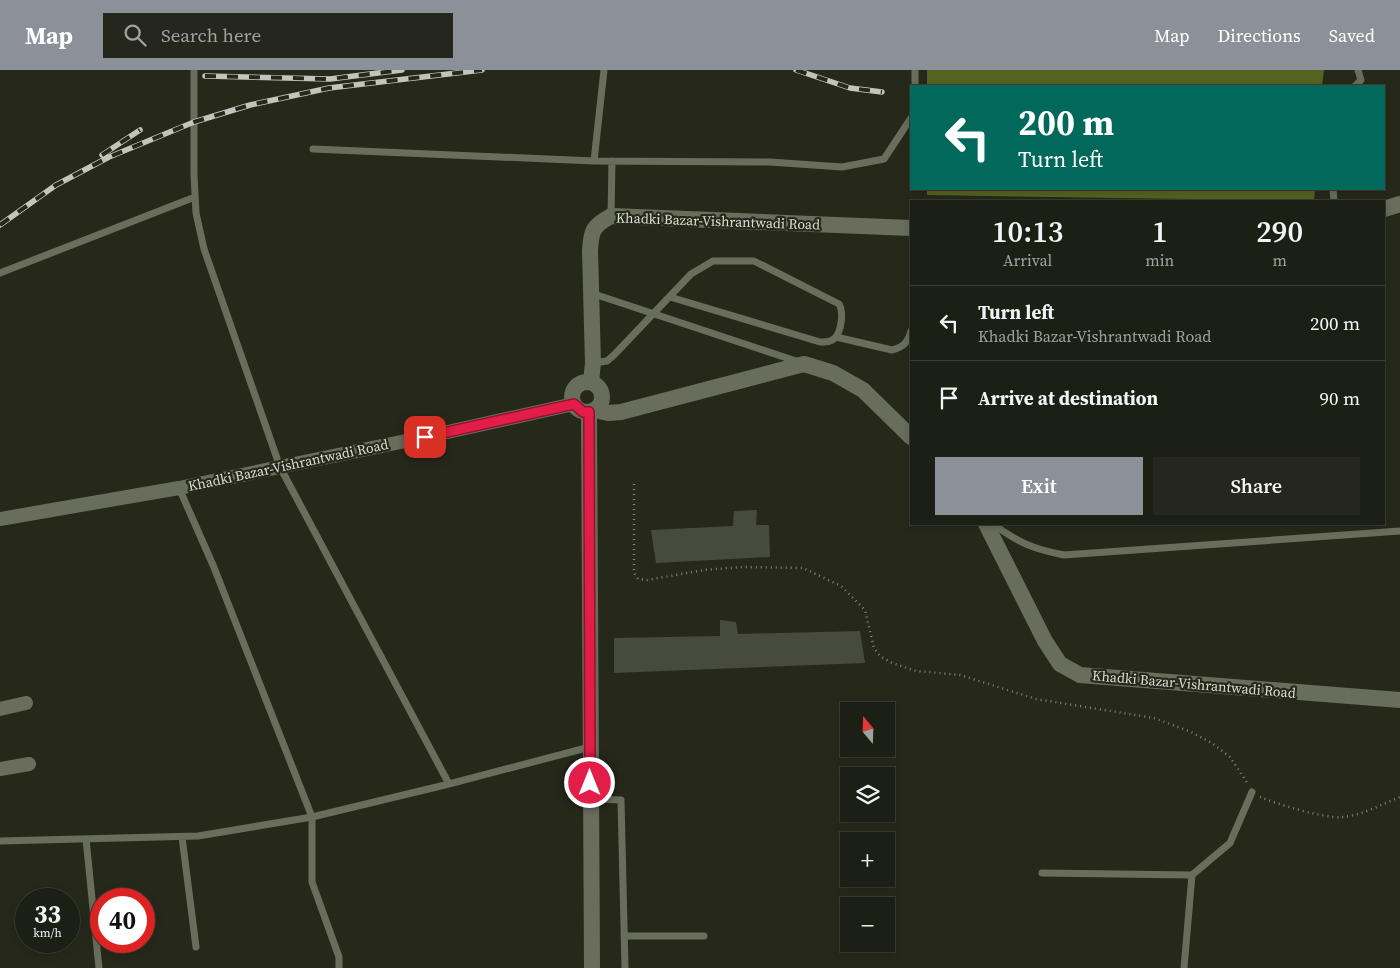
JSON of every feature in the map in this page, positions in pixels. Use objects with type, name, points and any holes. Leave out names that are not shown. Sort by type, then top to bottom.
[{"type":"street","points":[[1385,209],[1400,204]]},
{"type":"street","name":"Khadki Bazar-Vishrantwadi Road","points":[[591,382],[593,363],[591,233],[599,223],[611,216],[910,228]]},
{"type":"street","points":[[592,411],[599,406],[602,395],[597,384],[585,381],[575,387],[572,392],[574,404],[583,412],[608,413],[620,412],[804,364],[834,373],[863,390],[910,436]]},
{"type":"street","name":"Khadki Bazar-Vishrantwadi Road","points":[[0,519],[180,488],[574,404]]},
{"type":"street","points":[[592,411],[590,747],[592,968]]},
{"type":"street","name":"Khadki Bazar-Vishrantwadi Road","points":[[986,525],[1044,641],[1060,664],[1080,675],[1400,700]]},
{"type":"street","points":[[0,709],[26,703]]},
{"type":"street","points":[[0,769],[29,764]]},
{"type":"lane","points":[[194,70],[196,213],[204,249],[280,467],[449,784]]},
{"type":"lane","points":[[594,161],[604,70]]},
{"type":"lane","points":[[915,70],[915,85]]},
{"type":"lane","points":[[1356,85],[1360,80],[1358,70]]},
{"type":"lane","points":[[313,148],[594,161],[770,162],[842,167],[884,158],[910,119]]},
{"type":"lane","points":[[611,216],[612,161]]},
{"type":"lane","points":[[0,273],[195,197]]},
{"type":"lane","points":[[593,363],[607,361],[614,355],[691,274],[712,261],[754,261],[839,304],[842,309],[842,316],[836,337],[830,342],[820,342],[670,297]]},
{"type":"lane","points":[[591,293],[804,364]]},
{"type":"lane","points":[[836,337],[892,350],[901,348],[907,342],[910,334]]},
{"type":"lane","points":[[180,488],[312,817],[312,882],[339,957],[339,968]]},
{"type":"lane","points":[[994,525],[1014,540],[1041,550],[1064,555],[1400,530]]},
{"type":"lane","points":[[0,841],[198,836],[312,817],[590,747]]},
{"type":"lane","points":[[1042,873],[1192,875],[1230,843],[1252,792]]},
{"type":"lane","points":[[590,799],[621,800],[625,968]]},
{"type":"lane","points":[[182,837],[196,947]]},
{"type":"lane","points":[[86,839],[99,968]]},
{"type":"lane","points":[[1184,968],[1192,875]]},
{"type":"lane","points":[[624,936],[704,936]]},
{"type":"path","points":[[634,484],[634,573],[638,579],[647,580],[704,570],[803,568],[840,586],[865,610],[874,648],[880,656],[892,663],[916,671],[960,675],[1036,699],[1154,718],[1192,732],[1212,743],[1230,757],[1252,792],[1261,798],[1329,817],[1343,817],[1355,814],[1400,796]]},
{"type":"green space","points":[[927,70],[1324,70],[1322,85],[927,85]]},
{"type":"green space","points":[[927,190],[1315,190],[1314,200],[927,195]]},
{"type":"building","points":[[757,510],[756,525],[769,525],[770,557],[656,563],[651,530],[733,526],[734,511]]},
{"type":"building","points":[[720,620],[736,622],[738,634],[860,631],[865,663],[614,673],[614,638],[720,636]]},
{"type":"railway","points":[[205,76],[330,79],[402,70]]},
{"type":"railway","points":[[0,225],[56,185],[109,157],[194,122],[250,105],[329,88],[482,70]]},
{"type":"railway","points":[[796,70],[850,88],[882,92]]},
{"type":"railway","points":[[102,155],[140,130]]},
{"type":"route","points":[[425,437],[574,404],[583,412],[589,412],[590,783]]}]
